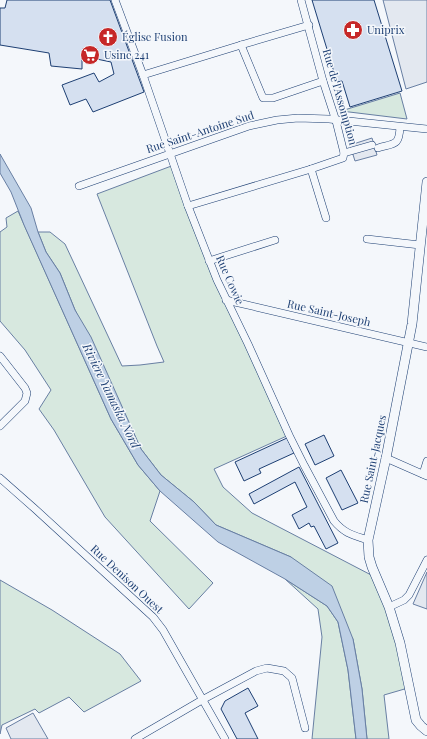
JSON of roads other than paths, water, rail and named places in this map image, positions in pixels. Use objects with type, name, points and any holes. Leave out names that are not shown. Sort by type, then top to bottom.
[{"type":"main road","name":"Rue Saint-Jacques","points":[[427,182],[412,324],[386,458],[368,540],[369,557],[372,567],[389,607],[400,643],[416,720],[427,731]]},
{"type":"street","name":"Rue Cowie","points":[[115,0],[144,76],[188,206],[226,300],[248,344],[295,447],[334,521],[347,533],[368,540]]},
{"type":"street","name":"Rue de l'Assomption","points":[[188,206],[343,158],[344,153],[336,121],[323,81],[301,0]]},
{"type":"street","points":[[144,76],[240,44],[309,25]]},
{"type":"street","points":[[240,44],[263,98],[273,98],[323,81]]},
{"type":"street","name":"Rue Saint-Antoine Sud","points":[[79,186],[248,126],[278,120],[298,118],[329,119],[336,121],[427,129]]},
{"type":"street","points":[[344,153],[395,143],[399,137],[400,127]]},
{"type":"street","points":[[311,169],[326,218]]},
{"type":"street","points":[[367,238],[420,245]]},
{"type":"street","points":[[209,261],[275,240]]},
{"type":"street","name":"Rue Saint-Joseph","points":[[226,300],[427,347]]},
{"type":"street","points":[[0,356],[25,388],[27,393],[25,401],[0,426]]},
{"type":"street","points":[[386,458],[425,475],[427,461]]},
{"type":"street","name":"Rue Denison Ouest","points":[[0,478],[153,617],[163,630],[225,739]]},
{"type":"street","points":[[389,607],[404,600],[410,595],[427,560]]},
{"type":"street","points":[[134,739],[256,671],[267,668],[284,671],[292,678],[305,728]]},
{"type":"water","name":"Rivière Yamaska Nord","points":[[0,154],[31,208],[46,252],[60,273],[75,310],[91,337],[141,449],[161,475],[194,502],[216,525],[291,557],[332,586],[353,639],[362,689],[367,739],[356,739],[348,670],[338,622],[327,606],[285,579],[218,542],[160,491],[138,465],[111,419],[24,225],[11,192],[0,173]]},
{"type":"place","name":"Uniprix","points":[[353,30]]},
{"type":"place","name":"Église Fusion","points":[[108,37]]},
{"type":"place","name":"Usine 241","points":[[90,55]]}]
